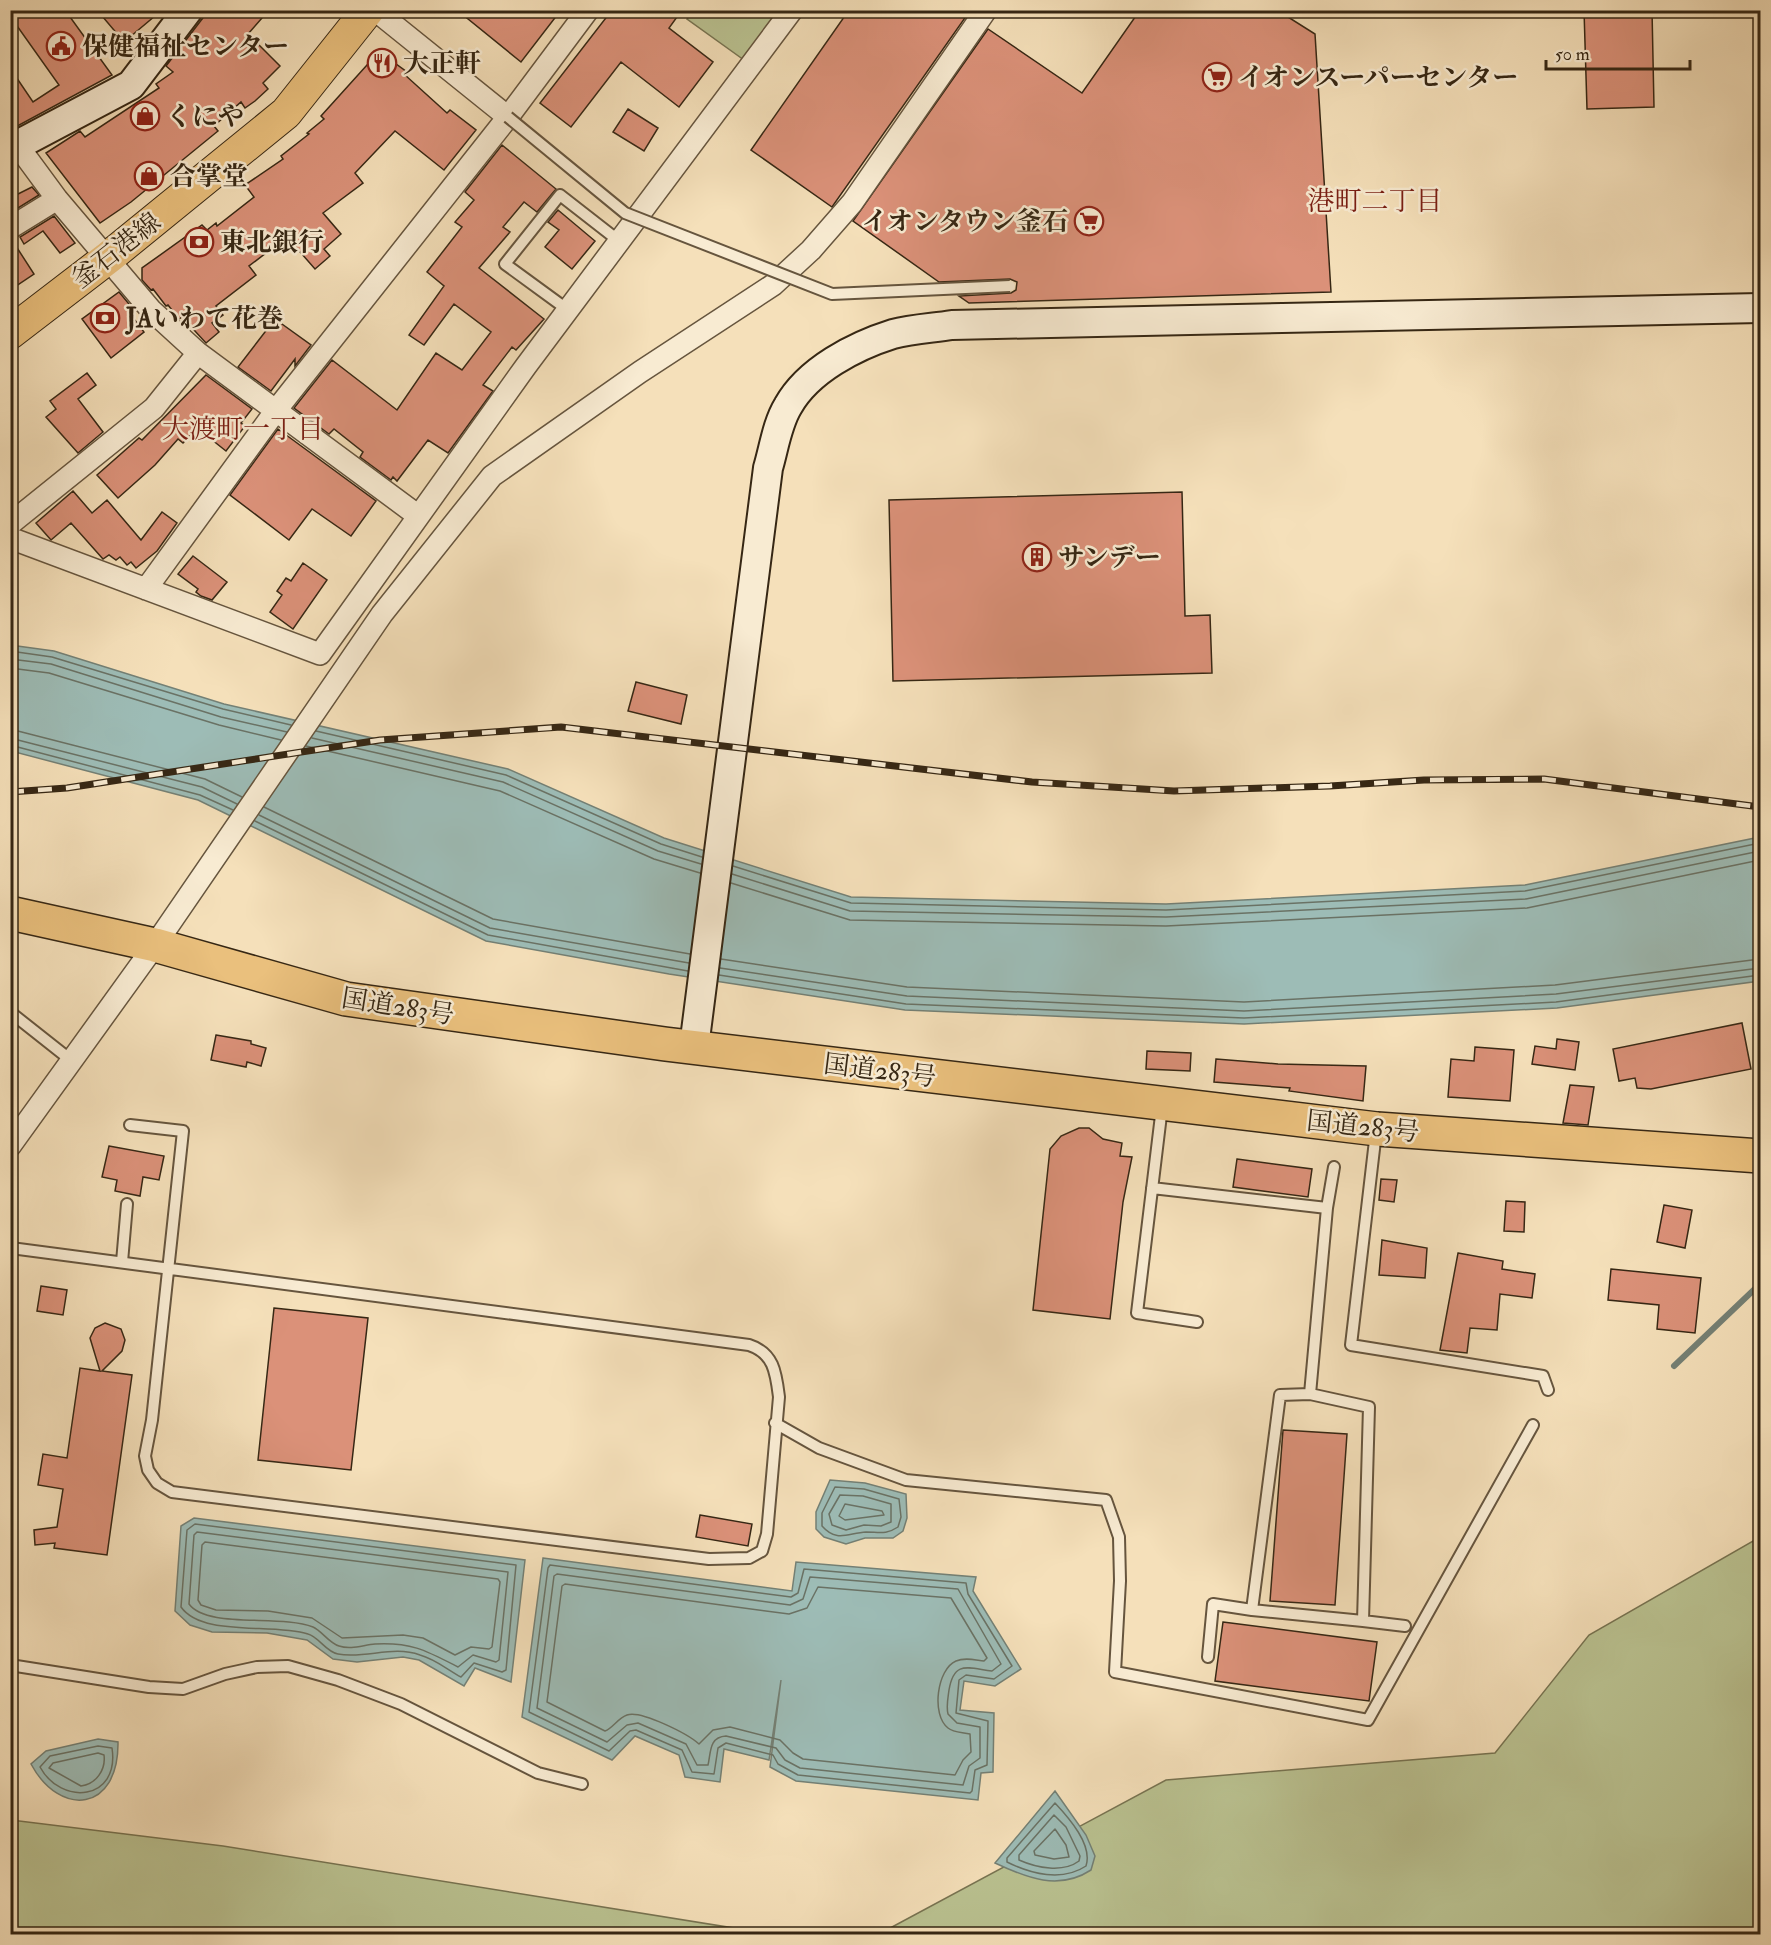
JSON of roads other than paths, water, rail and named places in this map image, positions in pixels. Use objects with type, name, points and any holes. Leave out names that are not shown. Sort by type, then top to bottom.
[{"type":"highway","name":"国道283号","points":[[10,913],[155,945],[346,999],[694,1047],[1377,1129],[1761,1156]]},
{"type":"main road","name":"釜石港線","points":[[10,333],[109,257],[286,113],[368,10]]},
{"type":"street","points":[[189,10],[131,85],[14,147],[109,257],[151,310],[198,353],[277,409],[417,515]]},
{"type":"street","points":[[375,10],[508,117]]},
{"type":"street","points":[[146,589],[277,409],[508,117],[588,10]]},
{"type":"street","points":[[10,538],[320,654],[417,515],[792,10]]},
{"type":"street","points":[[10,1146],[155,945],[382,614],[492,476],[631,379],[773,285],[811,250],[852,203],[986,10]]},
{"type":"street","points":[[10,228],[57,199]]},
{"type":"street","points":[[694,1047],[768,468],[788,406],[807,384],[832,362],[864,345],[894,334],[952,325],[1761,308]]},
{"type":"street","points":[[10,524],[154,408],[198,353]]},
{"type":"lane","points":[[508,117],[625,213],[832,294],[1010,286]]},
{"type":"lane","points":[[568,310],[505,264],[560,195],[619,241]]},
{"type":"lane","points":[[10,1012],[72,1061]]},
{"type":"lane","points":[[1163,1103],[1137,1313],[1197,1323]]},
{"type":"lane","points":[[10,1247],[122,1262],[168,1268],[749,1345],[760,1349],[771,1359],[777,1376],[779,1397],[767,1534],[762,1551],[749,1558],[709,1559],[172,1492],[157,1483],[148,1470],[145,1456],[152,1420],[168,1268],[183,1131],[130,1125]]},
{"type":"lane","points":[[1377,1129],[1352,1345],[1543,1376],[1548,1390]]},
{"type":"lane","points":[[1310,1394],[1327,1208],[1334,1167]]},
{"type":"lane","points":[[1152,1188],[1327,1208]]},
{"type":"lane","points":[[122,1262],[127,1204]]},
{"type":"lane","points":[[1252,1610],[1280,1395],[1310,1394],[1369,1407],[1363,1621]]},
{"type":"lane","points":[[775,1423],[819,1448],[906,1480],[1106,1500],[1119,1537],[1120,1581],[1115,1671],[1368,1720],[1533,1425]]},
{"type":"lane","points":[[1208,1657],[1213,1604],[1405,1626]]},
{"type":"lane","points":[[10,1665],[149,1687],[183,1689],[225,1674],[257,1667],[288,1666],[338,1680],[401,1704],[538,1773],[582,1784]]},
{"type":"water","points":[[10,645],[54,651],[224,704],[508,769],[664,838],[851,897],[1166,904],[1525,885],[1760,837],[1760,981],[1557,1008],[1244,1024],[905,1010],[669,974],[486,941],[198,800],[11,751]]},
{"type":"water","points":[[830,1480],[865,1483],[906,1494],[907,1518],[903,1531],[893,1538],[865,1538],[846,1544],[824,1537],[816,1529],[816,1512]]},
{"type":"water","points":[[194,1518],[525,1560],[511,1682],[475,1668],[464,1686],[419,1660],[403,1657],[357,1662],[333,1659],[307,1640],[267,1633],[212,1632],[190,1625],[175,1611],[181,1526]]},
{"type":"water","points":[[543,1558],[792,1591],[796,1562],[976,1577],[973,1591],[1021,1669],[995,1686],[964,1681],[960,1710],[994,1713],[993,1772],[981,1773],[978,1800],[796,1781],[770,1767],[781,1680],[769,1760],[724,1749],[720,1782],[685,1777],[679,1755],[635,1736],[612,1760],[522,1717]]},
{"type":"water","points":[[98,1739],[118,1742],[116,1765],[109,1783],[99,1794],[86,1799],[72,1799],[57,1793],[43,1781],[31,1764],[46,1751]]},
{"type":"water","points":[[1055,1791],[1086,1835],[1095,1856],[1091,1870],[1067,1880],[1055,1881],[1031,1877],[995,1863]]},
{"type":"waterway","points":[[1674,1366],[1760,1284]]},
{"type":"railway","points":[[10,792],[67,788],[380,740],[561,727],[1032,782],[1174,791],[1330,786],[1424,780],[1544,779],[1760,807]]},
{"type":"place","name":"保健福祉センター","points":[[61,46]]},
{"type":"place","name":"大正軒","points":[[382,63]]},
{"type":"place","name":"イオンスーパーセンター","points":[[1217,77]]},
{"type":"place","name":"くにや","points":[[145,116]]},
{"type":"place","name":"合掌堂","points":[[149,176]]},
{"type":"place","name":"イオンタウン釜石","points":[[1089,221]]},
{"type":"place","name":"東北銀行","points":[[199,242]]},
{"type":"place","name":"JAいわて花巻","points":[[105,318]]},
{"type":"place","name":"サンデー","points":[[1037,557]]},
{"type":"district","name":"港町二丁目","points":[[1375,201]]},
{"type":"district","name":"大渡町一丁目","points":[[243,429]]}]
